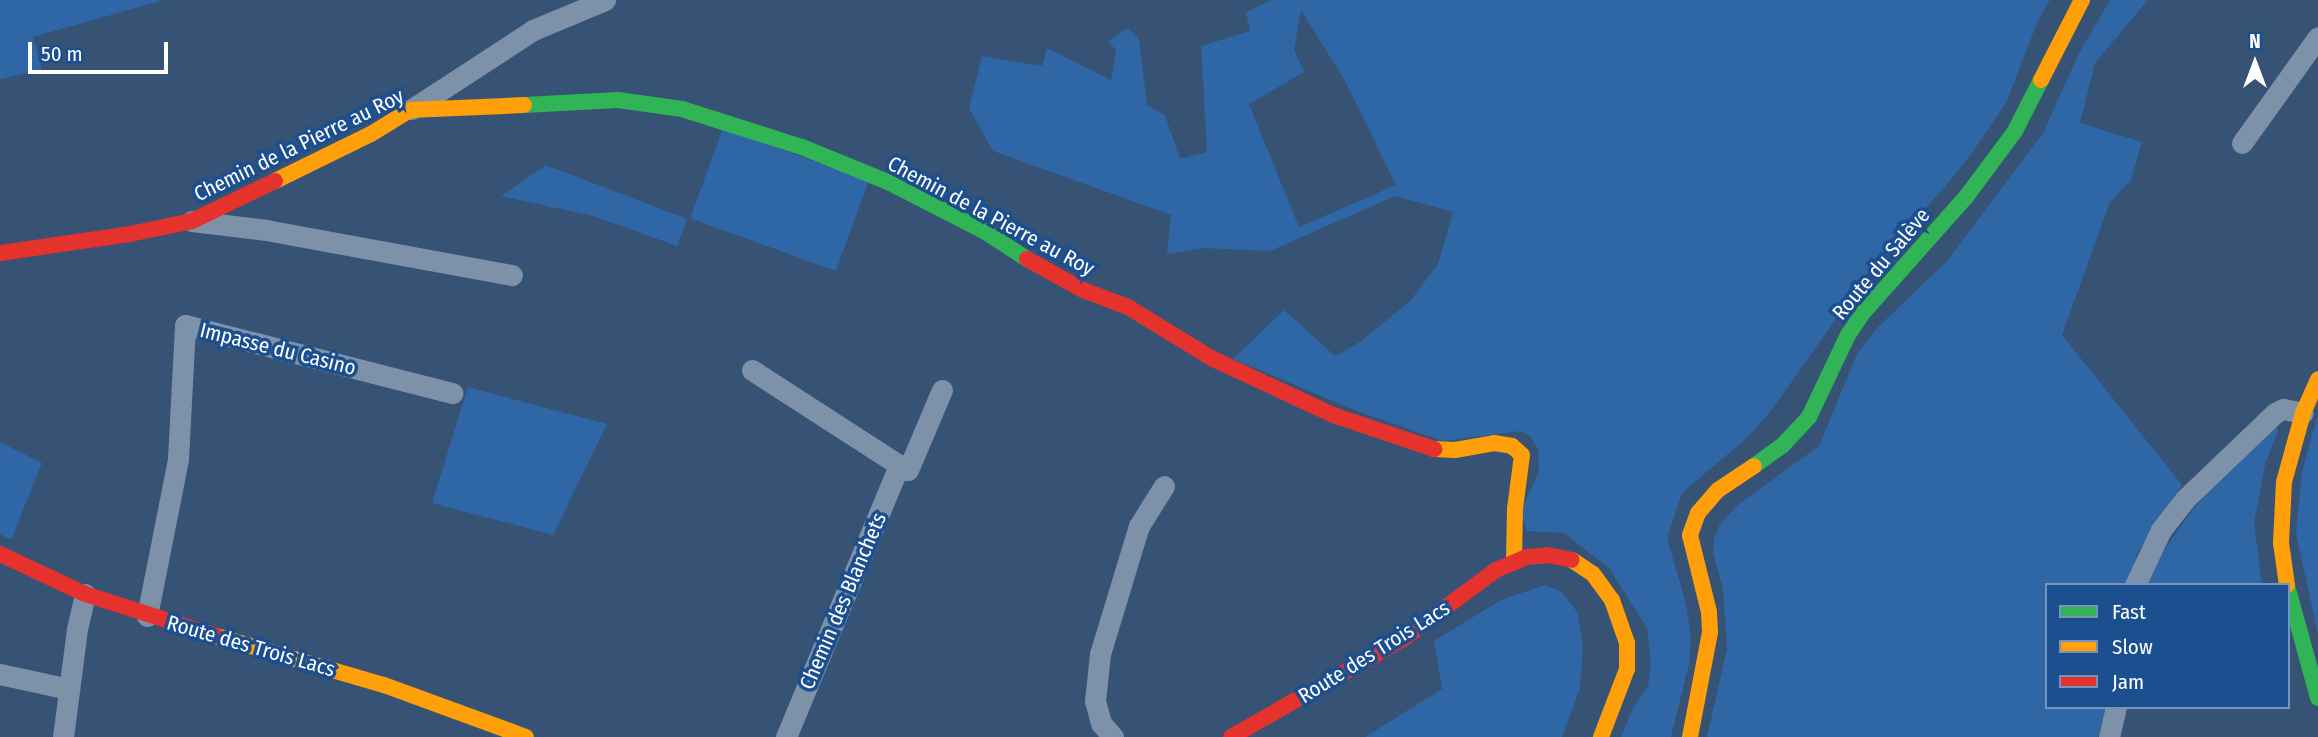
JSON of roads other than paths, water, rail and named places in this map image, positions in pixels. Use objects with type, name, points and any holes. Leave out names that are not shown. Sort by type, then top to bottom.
[{"type":"street","points":[[410,110],[533,30],[605,0]]},
{"type":"street","name":"Route du Salève","points":[[1690,737],[1710,632],[1709,612],[1691,549],[1690,535],[1698,513],[1718,490],[1783,446],[1809,417],[1847,335],[1862,314],[1966,197],[2015,131],[2082,0]]},
{"type":"street","points":[[2242,143],[2318,37]]},
{"type":"street","name":"Chemin de la Pierre au Roy","points":[[0,253],[130,234],[192,221],[372,134],[410,110],[618,100],[654,103],[705,115],[802,147],[890,183],[984,231],[1041,268],[1083,290],[1128,307],[1202,353],[1334,415],[1431,449],[1455,450],[1494,443],[1512,446],[1522,455],[1515,509],[1514,561]]},
{"type":"street","points":[[192,221],[266,230],[512,275]]},
{"type":"street","name":"Impasse du Casino","points":[[147,616],[178,458],[185,325],[452,393]]},
{"type":"street","points":[[751,370],[899,465]]},
{"type":"street","points":[[2287,583],[2281,543],[2282,509],[2291,450],[2318,379]]},
{"type":"street","name":"Chemin des Blanchets","points":[[786,737],[899,465],[908,470],[942,390]]},
{"type":"street","points":[[2136,583],[2161,530],[2185,499],[2275,413],[2283,409],[2303,413]]},
{"type":"street","points":[[1113,737],[1101,723],[1095,701],[1100,654],[1139,526],[1164,486]]},
{"type":"street","name":"Route des Trois Lacs","points":[[0,554],[85,594],[147,616],[384,685],[504,733],[526,737]]},
{"type":"street","points":[[1514,561],[1547,555],[1576,561],[1593,574],[1612,600],[1625,634],[1628,658],[1624,681],[1601,737]]},
{"type":"street","name":"Route des Trois Lacs","points":[[1231,737],[1403,639],[1496,570],[1514,561]]},
{"type":"street","points":[[63,737],[85,594]]},
{"type":"street","points":[[2290,594],[2318,698]]},
{"type":"street","points":[[0,674],[69,689]]},
{"type":"street","points":[[2109,737],[2116,709]]}]
